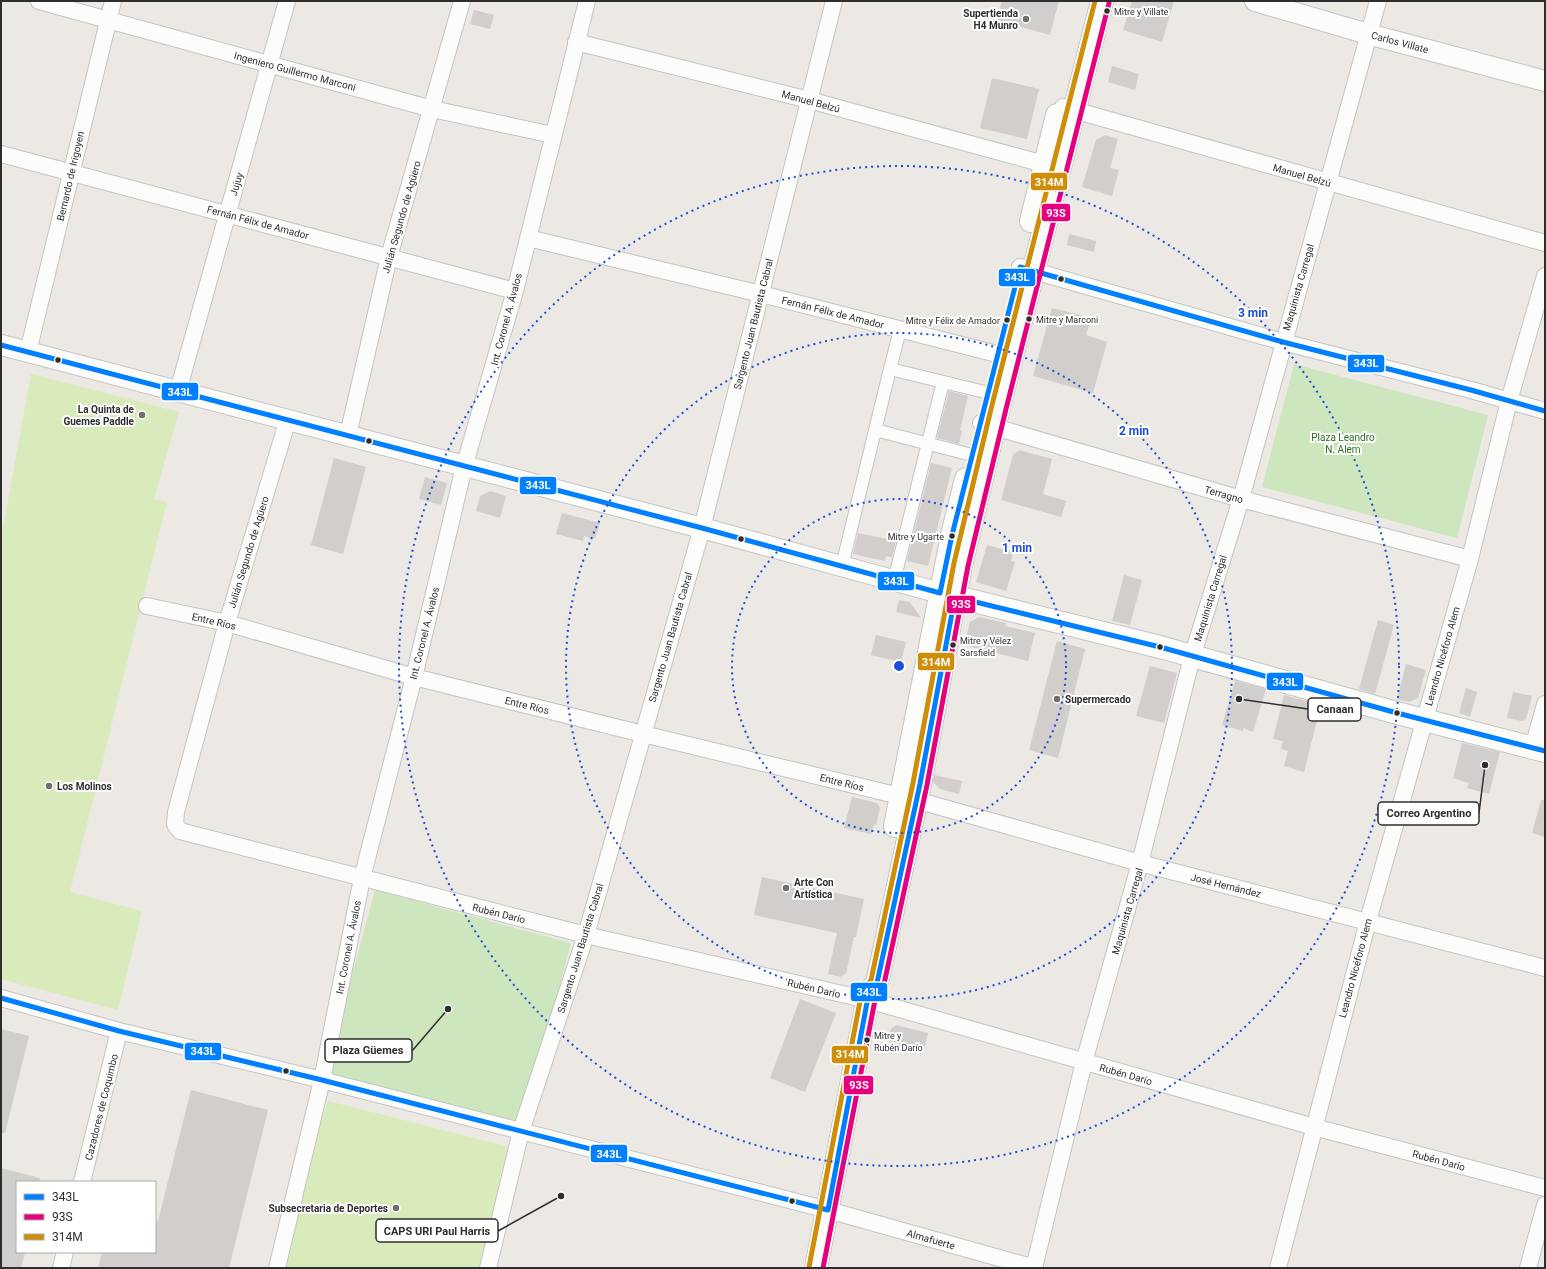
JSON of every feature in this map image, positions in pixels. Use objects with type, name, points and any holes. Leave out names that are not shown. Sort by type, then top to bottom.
[{"type":"main road","points":[[948,595],[961,565],[987,425],[1067,108],[1086,1]]},
{"type":"main road","points":[[816,1268],[868,996],[864,980],[864,972],[909,798],[948,595],[952,534],[972,455],[987,425],[988,393],[997,354],[1027,269],[1044,164],[1067,108],[1102,1]]},
{"type":"main road","points":[[948,595],[1160,647],[1192,657],[1539,750]]},
{"type":"street","name":"Ingeniero Guillermo Marconi","points":[[39,1],[432,109],[553,135]]},
{"type":"street","name":"Bernardo de Irigoyen","points":[[28,352],[113,1]]},
{"type":"street","name":"Jujuy","points":[[178,391],[287,1]]},
{"type":"street","name":"Julián Segundo de Agüero","points":[[348,435],[389,257],[462,1]]},
{"type":"street","name":"Int. Coronel A. Ávalos","points":[[277,1268],[322,1080],[362,878],[414,677],[464,467],[515,292],[587,1]]},
{"type":"street","name":"Sargento Juan Bautista Cabral","points":[[488,1268],[521,1131],[586,935],[702,528],[834,1]]},
{"type":"street","name":"Carlos Villate","points":[[1256,1],[1368,34],[1545,82]]},
{"type":"street","name":"Maquinista Carregal","points":[[1034,1268],[1084,1062],[1140,863],[1192,657],[1241,499],[1378,1]]},
{"type":"street","name":"Manuel Belzú","points":[[576,42],[809,100],[1044,164]]},
{"type":"street","name":"Manuel Belzú","points":[[1067,108],[1545,243]]},
{"type":"street","name":"Fernán Félix de Amador","points":[[1,154],[515,292]]},
{"type":"street","name":"Fernán Félix de Amador","points":[[528,238],[761,294],[997,354]]},
{"type":"street","points":[[1027,269],[1283,342],[1470,390],[1545,411]]},
{"type":"street","name":"Leandro Nicéforo Alem","points":[[1278,1268],[1368,921],[1470,559],[1509,402],[1545,276]]},
{"type":"street","points":[[842,566],[900,330]]},
{"type":"street","points":[[1,345],[702,528],[948,595]]},
{"type":"street","points":[[890,369],[988,393]]},
{"type":"street","points":[[894,581],[943,382]]},
{"type":"street","name":"Julián Segundo de Agüero","points":[[175,824],[176,812],[227,623],[288,419]]},
{"type":"street","name":"Terragno","points":[[987,425],[1241,499],[1470,559]]},
{"type":"street","points":[[875,430],[972,455]]},
{"type":"street","name":"Entre Ríos","points":[[147,606],[227,623],[414,677],[909,798]]},
{"type":"street","points":[[1539,750],[1545,704]]},
{"type":"street","name":"José Hernández","points":[[909,798],[1140,863],[1545,968]]},
{"type":"street","name":"Rubén Darío","points":[[175,824],[180,831],[586,935],[868,996],[1084,1062],[1314,1127],[1545,1188]]},
{"type":"street","name":"Almafuerte","points":[[1,998],[119,1031],[322,1080],[828,1210],[1034,1268]]},
{"type":"street","name":"Cazadores de Coquimbo","points":[[82,1181],[119,1031]]},
{"type":"street","points":[[1528,1268],[1545,1205]]},
{"type":"street","points":[[61,1268],[65,1253]]},
{"type":"green space","name":"Plaza Leandro N. Alem","points":[[1294,364],[1488,415],[1457,538],[1262,487]]},
{"type":"green space","name":"Los Molinos","points":[[31,374],[179,412],[154,499],[167,502],[70,892],[142,911],[118,1010],[1,979],[1,540]]},
{"type":"green space","points":[[375,890],[571,943],[522,1129],[325,1075]]},
{"type":"green space","name":"Subsecretaria de Deportes","points":[[328,1101],[514,1148],[482,1268],[275,1268]]},
{"type":"building","name":"Supertienda H4 Munro","points":[[1002,1],[1059,1],[1050,35],[997,20]]},
{"type":"building","points":[[1132,1],[1174,1],[1162,42],[1123,30]]},
{"type":"building","points":[[474,10],[494,15],[490,29],[470,24]]},
{"type":"building","points":[[1112,66],[1139,74],[1135,90],[1108,82]]},
{"type":"building","points":[[992,78],[1039,89],[1027,139],[980,128]]},
{"type":"building","points":[[1105,135],[1118,139],[1110,168],[1119,170],[1112,196],[1082,187],[1096,140]]},
{"type":"building","points":[[1069,234],[1096,241],[1094,252],[1067,245]]},
{"type":"building","points":[[1052,308],[1091,318],[1086,335],[1107,342],[1093,393],[1033,376]]},
{"type":"building","points":[[949,391],[968,396],[960,430],[962,431],[959,444],[937,438]]},
{"type":"building","points":[[1019,450],[1052,459],[1043,494],[1066,501],[1061,517],[1001,500],[1013,455]]},
{"type":"building","points":[[334,458],[366,467],[343,554],[311,545]]},
{"type":"building","points":[[931,463],[952,468],[928,566],[907,561]]},
{"type":"building","points":[[425,477],[447,483],[441,505],[419,499]]},
{"type":"building","points":[[490,491],[506,496],[500,518],[476,511],[480,496]]},
{"type":"building","points":[[562,513],[600,523],[595,539],[584,536],[583,541],[556,534]]},
{"type":"building","points":[[858,533],[896,541],[892,557],[886,556],[885,561],[853,554]]},
{"type":"building","points":[[987,545],[1013,552],[1011,561],[1015,562],[1006,591],[976,582]]},
{"type":"building","points":[[1124,575],[1142,580],[1130,625],[1112,621]]},
{"type":"building","points":[[899,600],[910,602],[921,618],[896,612]]},
{"type":"building","points":[[979,617],[1006,623],[1005,626],[1035,633],[1028,661],[964,645],[970,622]]},
{"type":"building","points":[[1378,620],[1394,625],[1375,694],[1359,689]]},
{"type":"building","points":[[876,635],[906,642],[901,662],[871,655]]},
{"type":"building","name":"Supermercado","points":[[1057,641],[1085,649],[1058,758],[1029,750]]},
{"type":"building","points":[[1406,664],[1426,670],[1418,698],[1409,702],[1397,699]]},
{"type":"building","points":[[1150,666],[1177,673],[1164,723],[1136,716]]},
{"type":"building","points":[[1235,681],[1266,689],[1253,732],[1243,728],[1243,731],[1222,725]]},
{"type":"building","points":[[1466,688],[1477,692],[1470,717],[1459,713]]},
{"type":"building","points":[[1513,692],[1532,696],[1526,719],[1522,721],[1507,718]]},
{"type":"building","points":[[1284,695],[1321,705],[1304,772],[1284,766],[1288,751],[1281,749],[1283,741],[1273,739]]},
{"type":"building","points":[[1462,743],[1500,752],[1489,794],[1467,788],[1469,783],[1453,778]]},
{"type":"building","points":[[934,775],[962,781],[959,794],[940,789],[933,782]]},
{"type":"building","points":[[852,797],[877,803],[880,808],[876,825],[874,824],[871,834],[844,828]]},
{"type":"building","points":[[1541,800],[1545,800],[1545,837],[1532,833]]},
{"type":"building","points":[[762,877],[864,899],[856,937],[854,937],[846,973],[840,977],[828,974],[837,933],[754,915]]},
{"type":"building","points":[[800,999],[836,1013],[805,1092],[770,1078]]},
{"type":"building","points":[[896,1025],[928,1033],[924,1050],[888,1041],[891,1029]]},
{"type":"building","points":[[1,1029],[29,1036],[5,1133],[1,1133]]},
{"type":"building","points":[[191,1090],[268,1110],[229,1268],[98,1268],[102,1253],[156,1253],[156,1220],[158,1221]]},
{"type":"building","points":[[1,1168],[40,1178],[39,1181],[16,1181],[16,1253],[25,1253],[21,1268],[1,1268]]},
{"type":"transit line","name":"314M","points":[[809,1267],[862,991],[871,980],[913,783],[954,563],[992,405],[1095,1]]},
{"type":"transit line","name":"93S","points":[[823,1268],[876,995],[884,984],[927,785],[968,566],[1006,409],[1109,3]]},
{"type":"transit line","name":"343L","points":[[1,345],[702,528],[940,593],[952,535],[1020,267],[1283,342],[1471,390],[1545,411]]},
{"type":"transit line","name":"343L","points":[[1,998],[119,1031],[322,1080],[828,1210],[869,992],[877,983],[920,784],[955,597],[1160,647],[1397,713],[1545,751]]},
{"type":"place","name":"Mitre y Villate","points":[[1107,11]]},
{"type":"place","name":"Supertienda H4 Munro","points":[[1026,19]]},
{"type":"place","name":"Mitre y Marconi","points":[[1029,319]]},
{"type":"place","name":"Mitre y Félix de Amador","points":[[1007,320]]},
{"type":"place","name":"La Quinta de Guemes Paddle","points":[[142,415]]},
{"type":"place","name":"Mitre y Ugarte","points":[[952,536]]},
{"type":"place","name":"Mitre y Vélez Sarsfield","points":[[953,645]]},
{"type":"place","name":"Supermercado","points":[[1057,699]]},
{"type":"place","name":"Canaan","points":[[1239,699]]},
{"type":"place","name":"Correo Argentino","points":[[1485,765]]},
{"type":"place","name":"Los Molinos","points":[[49,786]]},
{"type":"place","name":"Arte Con Artística","points":[[786,888]]},
{"type":"place","name":"Plaza Güemes","points":[[448,1009]]},
{"type":"place","name":"Mitre y Rubén Darío","points":[[867,1040]]},
{"type":"place","name":"CAPS URI Paul Harris","points":[[561,1196]]},
{"type":"place","name":"Subsecretaria de Deportes","points":[[396,1208]]}]
